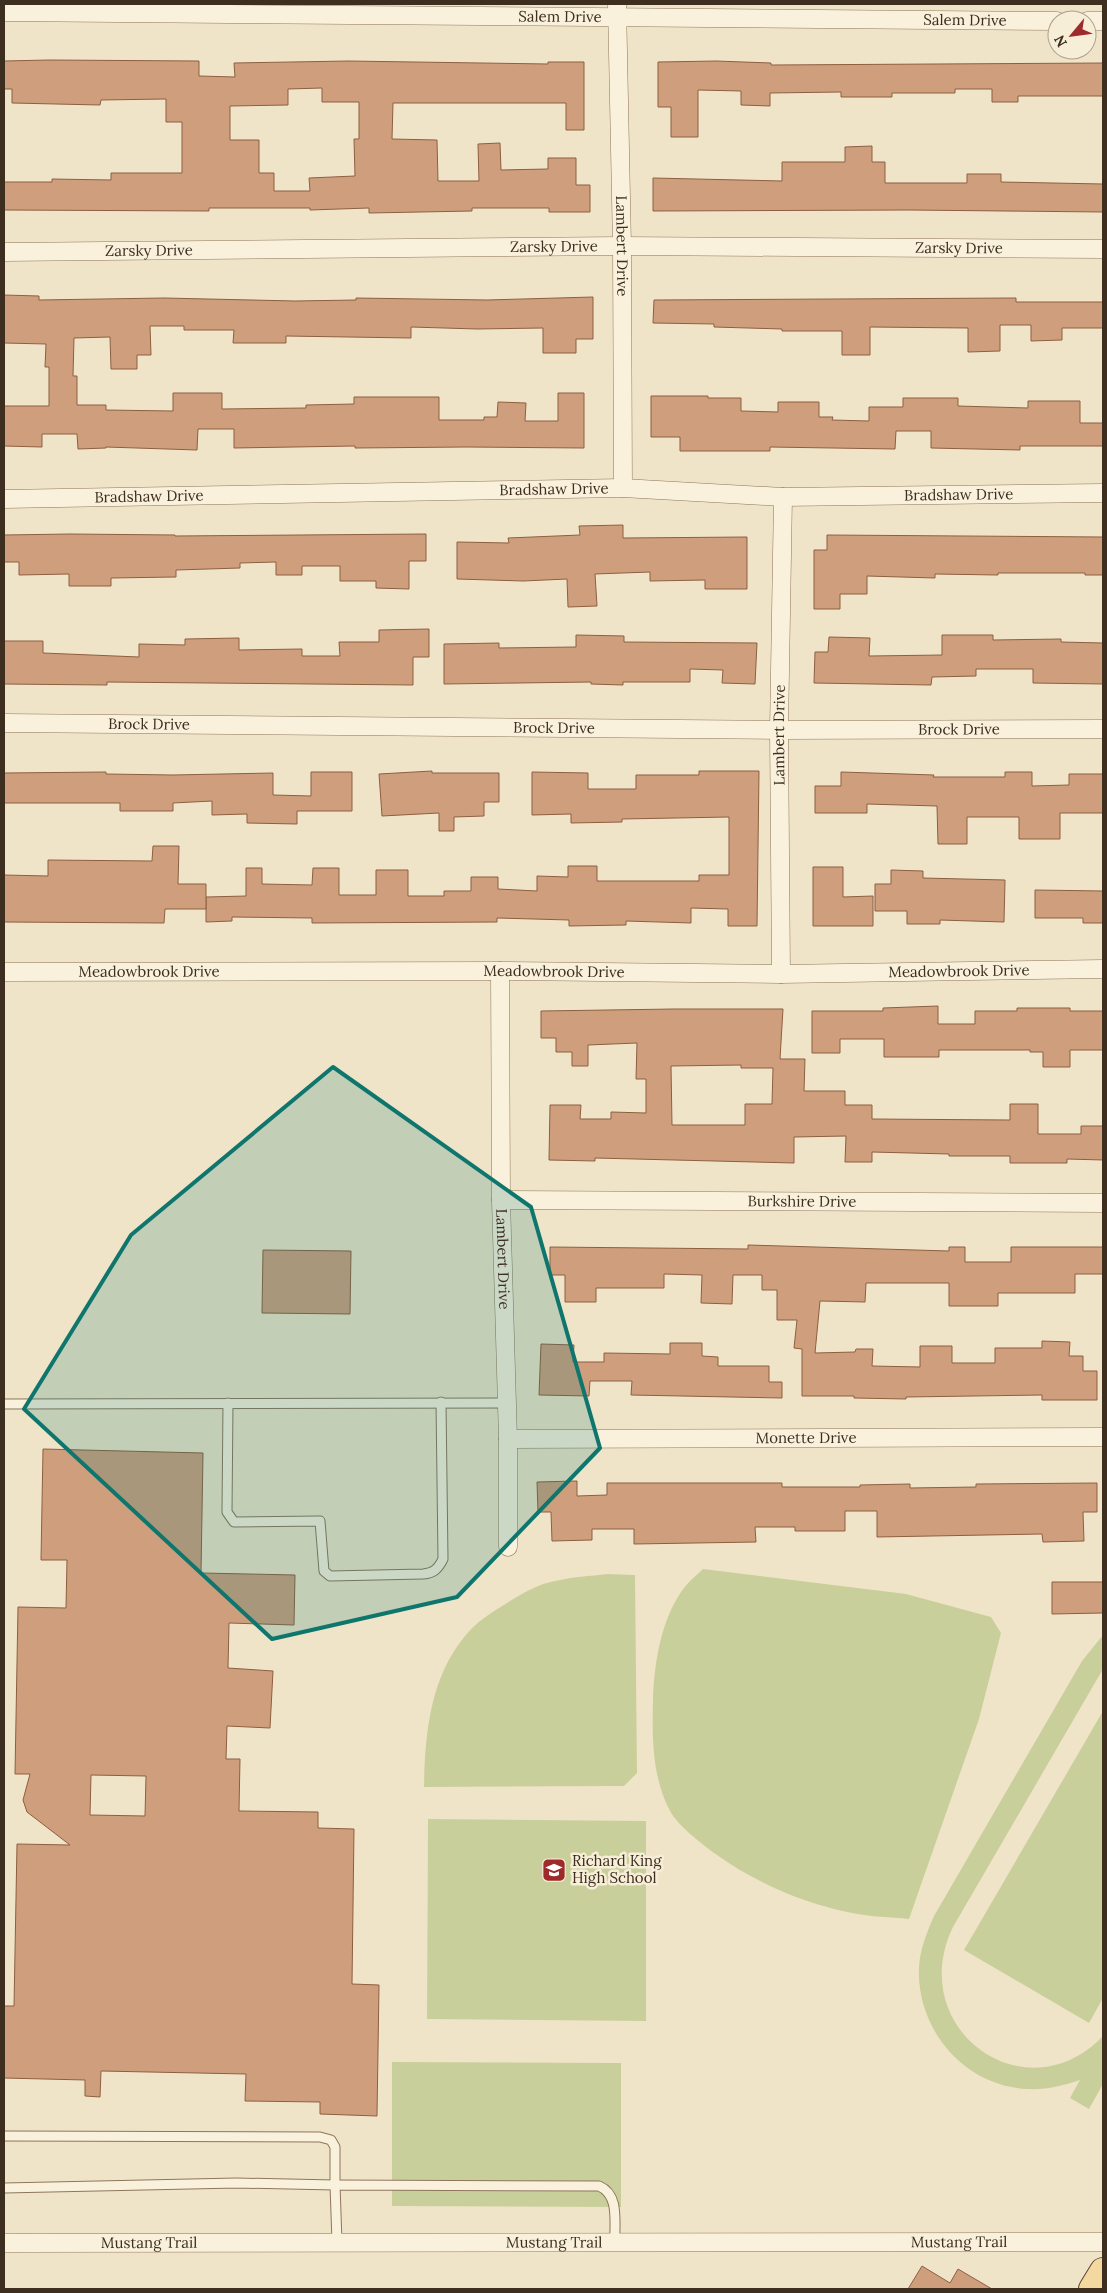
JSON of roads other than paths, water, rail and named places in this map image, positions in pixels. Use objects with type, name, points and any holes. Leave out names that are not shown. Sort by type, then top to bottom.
[{"type":"main road","points":[[1092,2289],[1103,2271]]},
{"type":"street","name":"Salem Drive","points":[[4,12],[617,11],[1047,21]]},
{"type":"street","name":"Lambert Drive","points":[[617,11],[622,246],[623,488]]},
{"type":"street","name":"Zarsky Drive","points":[[4,252],[622,246],[1103,248]]},
{"type":"street","name":"Bradshaw Drive","points":[[4,499],[623,488],[783,496],[1103,493]]},
{"type":"street","name":"Lambert Drive","points":[[781,974],[779,730],[783,496]]},
{"type":"street","name":"Brock Drive","points":[[4,723],[779,730],[1103,729]]},
{"type":"street","name":"Meadowbrook Drive","points":[[4,972],[500,971],[781,974],[1103,969]]},
{"type":"street","name":"Lambert Drive","points":[[500,971],[501,1200],[508,1439],[508,1547]]},
{"type":"street","name":"Burkshire Drive","points":[[501,1200],[1103,1202]]},
{"type":"street","name":"Monette Drive","points":[[508,1439],[1103,1437]]},
{"type":"street","name":"Mustang Trail","points":[[4,2243],[1103,2242]]},
{"type":"lane","points":[[228,1403],[227,1512],[234,1522],[320,1521],[322,1562],[324,1571],[330,1576],[423,1574],[432,1573],[439,1568],[443,1559],[441,1402]]},
{"type":"lane","points":[[4,1404],[507,1403]]},
{"type":"lane","points":[[4,2136],[320,2138],[331,2140],[335,2147],[337,2242]]},
{"type":"lane","points":[[4,2188],[237,2183],[599,2186],[608,2190],[613,2198],[616,2242]]},
{"type":"place","name":"Richard King High School","points":[[554,1870]]}]
